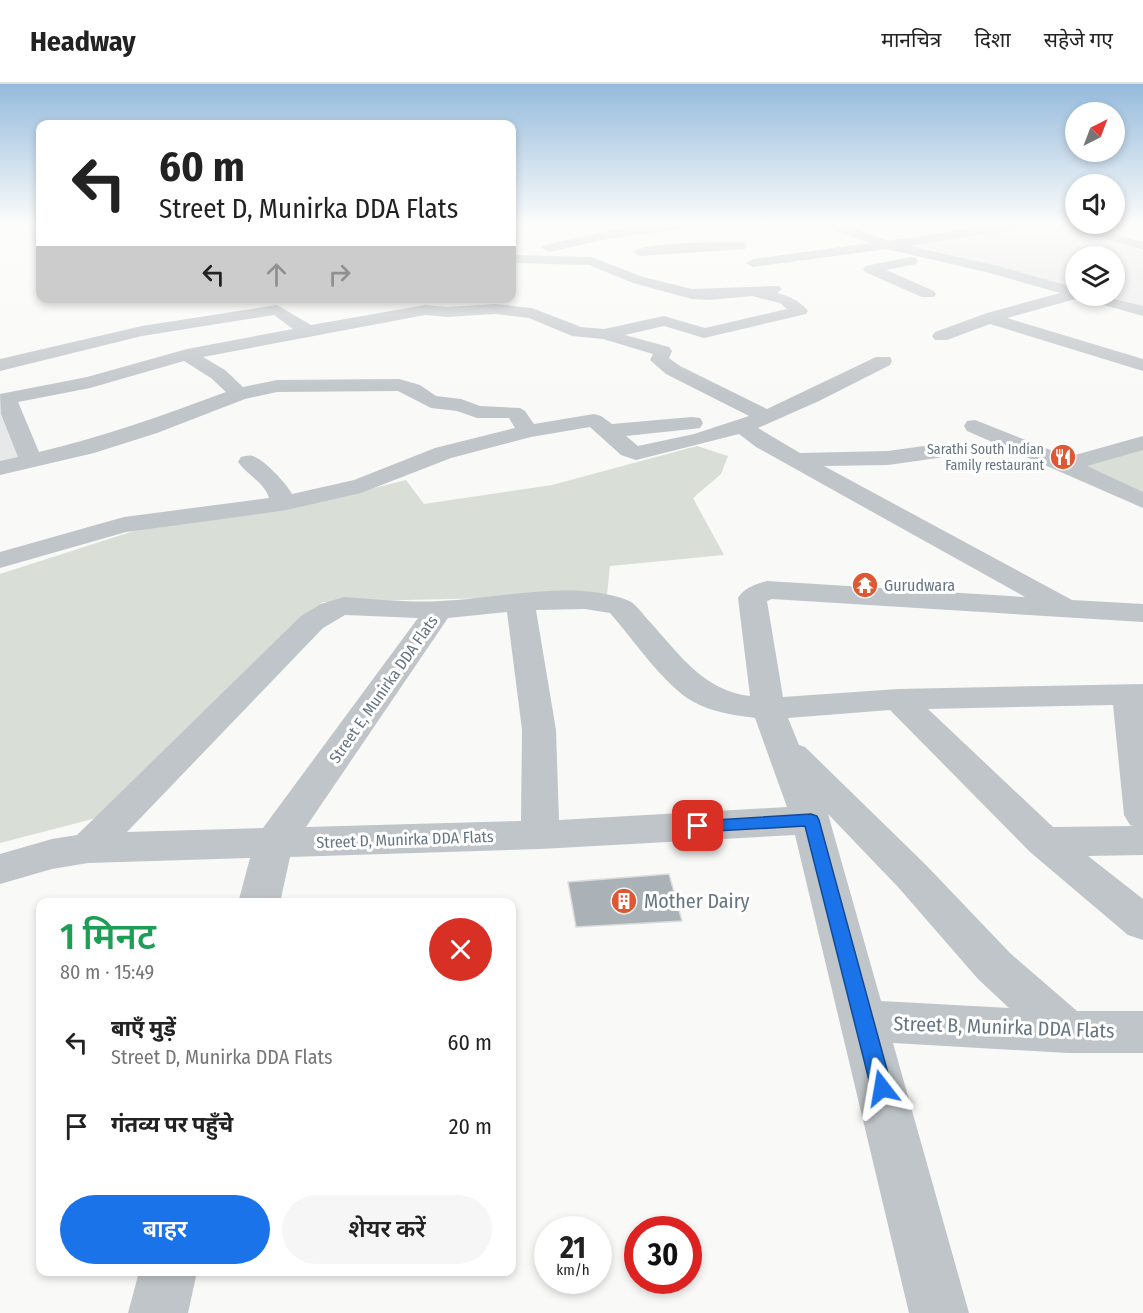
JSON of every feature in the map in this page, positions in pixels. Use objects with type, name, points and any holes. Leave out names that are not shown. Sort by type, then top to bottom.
[{"type":"street","points":[[639,280],[693,294],[709,295],[749,290],[780,294]]},
{"type":"street","points":[[604,334],[664,321],[702,333],[800,311],[768,280]]},
{"type":"street","points":[[898,280],[928,294]]},
{"type":"street","points":[[1032,280],[1065,290]]},
{"type":"street","points":[[941,336],[1065,296]]},
{"type":"street","points":[[1125,301],[1143,297]]},
{"type":"street","points":[[32,461],[11,414],[7,398],[90,382],[161,360],[308,331],[424,304],[447,312],[487,309],[525,312],[546,317],[575,331],[604,334],[663,351],[659,360],[673,370],[765,416]]},
{"type":"street","points":[[1124,306],[1143,312]]},
{"type":"street","points":[[0,365],[142,331],[277,310],[308,331]]},
{"type":"street","points":[[991,319],[1143,365]]},
{"type":"street","points":[[187,355],[218,374],[239,393]]},
{"type":"street","points":[[0,560],[124,525],[282,504],[361,486],[443,453],[589,419],[597,420],[608,431],[734,423],[765,416],[824,391],[883,361]]},
{"type":"street","points":[[0,468],[86,448],[239,393],[277,386],[399,385],[413,389],[433,403],[461,405],[477,412],[515,413],[530,431]]},
{"type":"street","points":[[734,423],[764,442],[1069,610]]},
{"type":"street","points":[[975,426],[1143,501]]},
{"type":"street","points":[[1066,465],[1143,443]]},
{"type":"street","points":[[797,459],[888,458],[938,451]]},
{"type":"street","points":[[249,462],[278,489],[282,497],[282,504]]},
{"type":"street","points":[[939,1313],[811,820],[776,727],[752,598],[767,590],[1143,613]]},
{"type":"street","name":"Street E, Munirka DDA Flats","points":[[260,898],[274,843],[439,610],[520,604],[611,602],[620,607],[670,665],[702,693],[776,727],[898,699],[1136,694]]},
{"type":"street","points":[[520,604],[539,730],[540,836]]},
{"type":"street","points":[[88,848],[312,622],[324,613],[344,606],[439,610]]},
{"type":"street","points":[[1136,694],[1143,815]]},
{"type":"street","points":[[898,699],[1044,842],[1143,923]]},
{"type":"street","points":[[776,727],[994,966],[1068,1032]]},
{"type":"street","name":"Street D, Munirka DDA Flats","points":[[0,869],[52,854],[88,848],[540,836],[811,820]]},
{"type":"street","points":[[1044,842],[1143,840]]},
{"type":"street","name":"Street B, Munirka DDA Flats","points":[[864,1021],[1068,1032],[1143,1032]]},
{"type":"street","points":[[158,1313],[167,1276]]},
{"type":"shaded area","points":[[1026,280],[1065,280],[1065,290]]},
{"type":"shaded area","points":[[1125,280],[1143,280],[1143,312],[1120,306],[1125,306]]},
{"type":"shaded area","points":[[0,397],[29,458],[0,464]]},
{"type":"shaded area","points":[[1143,443],[1143,498],[1066,465]]},
{"type":"shaded area","points":[[697,446],[728,456],[721,474],[693,498],[724,555],[610,566],[607,595],[323,602],[104,816],[0,843],[0,574],[143,528],[282,511],[406,480],[424,504],[552,485]]},
{"type":"building","name":"Mother Dairy","points":[[669,874],[682,921],[576,927],[568,882]]},
{"type":"place","name":"Sarathi South Indian Family restaurant","points":[[1063,457]]},
{"type":"place","name":"Gurudwara","points":[[865,585]]},
{"type":"place","name":"Mother Dairy","points":[[624,901]]},
{"type":"route","points":[[698,826],[811,820],[882,1088]]}]
